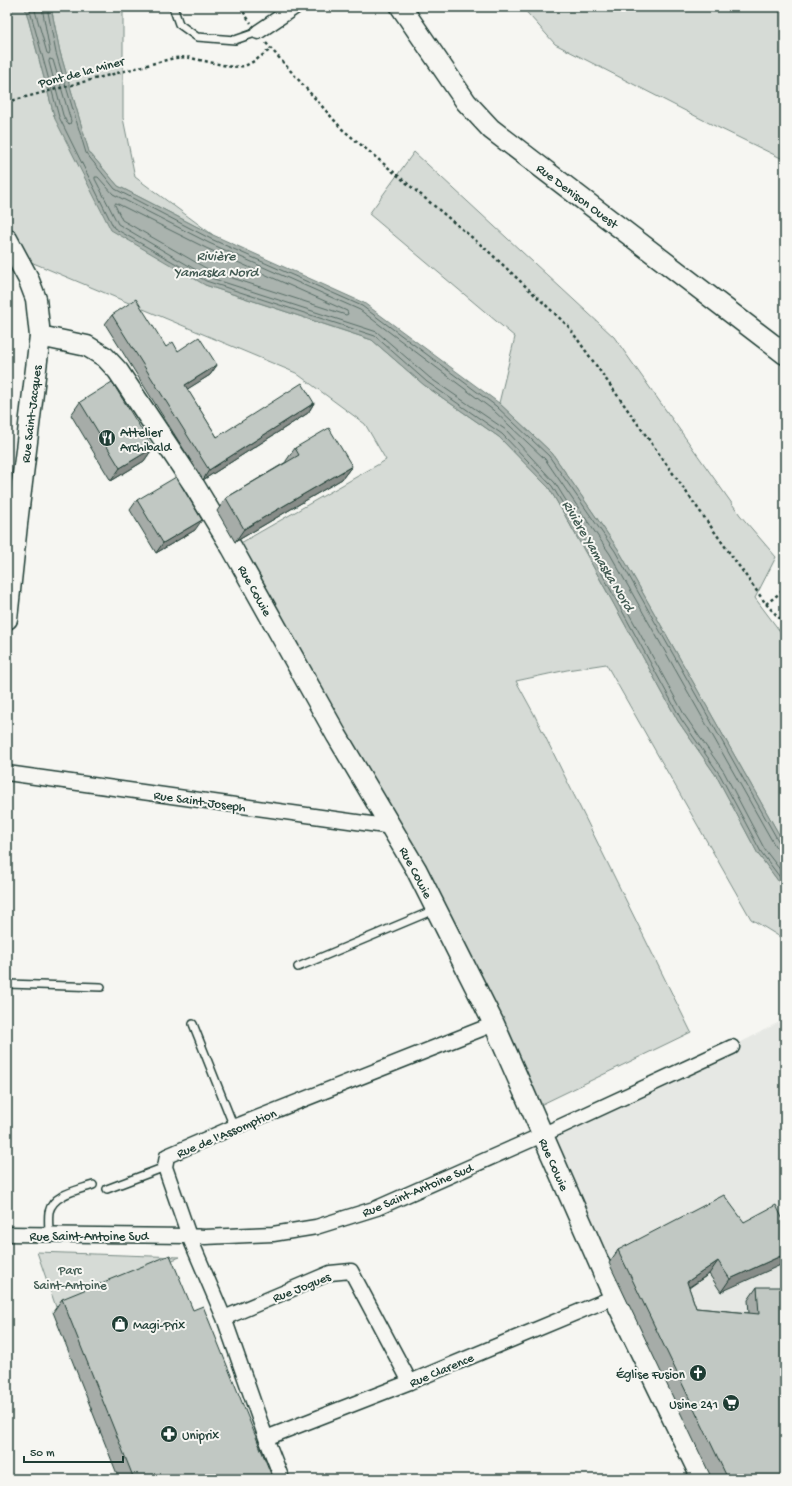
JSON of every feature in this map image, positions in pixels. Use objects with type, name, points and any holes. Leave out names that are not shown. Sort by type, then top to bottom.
[{"type":"street","points":[[258,32],[295,7]]},
{"type":"street","name":"Rue Denison Ouest","points":[[401,7],[466,102],[491,129],[785,354]]},
{"type":"street","name":"Rue Saint-Jacques","points":[[7,239],[28,278],[36,299],[40,336],[12,513],[7,619]]},
{"type":"street","name":"Rue Cowie","points":[[40,336],[87,346],[105,357],[118,371],[213,516],[337,736],[416,868],[494,1024],[614,1297],[702,1479]]},
{"type":"street","name":"Rue Saint-Joseph","points":[[7,773],[392,827]]},
{"type":"street","name":"Rue de l'Assomption","points":[[282,1479],[224,1318],[188,1236],[165,1167],[167,1156],[234,1127],[494,1024]]},
{"type":"street","name":"Rue Saint-Antoine Sud","points":[[7,1234],[205,1237],[273,1234],[316,1227],[377,1208],[542,1135],[732,1047]]},
{"type":"street","name":"Rue Jogues","points":[[224,1318],[330,1273],[352,1271],[410,1382]]},
{"type":"street","name":"Rue Clarence","points":[[266,1438],[410,1382],[614,1297]]},
{"type":"lane","points":[[173,7],[179,24],[197,36],[235,40],[258,32]]},
{"type":"lane","points":[[298,967],[436,909]]},
{"type":"lane","points":[[7,984],[101,987]]},
{"type":"lane","points":[[193,1024],[234,1127]]},
{"type":"lane","points":[[107,1189],[165,1167]]},
{"type":"lane","points":[[49,1235],[49,1212],[58,1198],[93,1185]]},
{"type":"path","points":[[240,7],[271,49],[342,129],[487,250],[568,326],[766,604],[785,624]]},
{"type":"path","name":"Pont de la Miner","points":[[7,102],[161,60],[186,57],[232,67],[245,66],[271,49]]},
{"type":"path","points":[[766,604],[785,589]]},
{"type":"shaded area","points":[[785,1019],[785,1479],[702,1479],[542,1135],[732,1047]]},
{"type":"green space","points":[[7,7],[25,7],[55,119],[205,285],[372,340],[424,385],[499,437],[549,488],[678,721],[717,777],[758,854],[785,890],[785,940],[751,919],[606,664],[567,670],[516,681],[534,714],[691,1032],[532,1109],[494,1024],[232,548],[386,460],[365,424],[296,373],[19,257],[7,236]]},
{"type":"green space","points":[[51,7],[123,7],[123,118],[135,177],[213,235],[118,186],[89,152],[60,52]]},
{"type":"green space","points":[[522,7],[785,7],[785,160],[555,44]]},
{"type":"green space","points":[[414,152],[614,337],[740,515],[776,557],[755,598],[785,638],[785,845],[618,549],[552,453],[499,403],[515,337],[369,214]]},
{"type":"green space","name":"Parc Saint-Antoine","points":[[37,1252],[180,1257],[56,1307]]},
{"type":"water","name":"Rivière Yamaska Nord","points":[[25,7],[51,7],[60,52],[89,152],[118,186],[213,235],[364,303],[499,403],[552,453],[618,549],[785,845],[785,890],[758,854],[717,777],[678,721],[549,488],[499,437],[424,385],[372,340],[205,285],[111,230],[55,119]]},
{"type":"building","points":[[136,299],[166,347],[173,342],[178,351],[199,337],[217,365],[185,385],[217,437],[302,383],[314,403],[209,470],[112,315]]},
{"type":"building","points":[[112,382],[153,448],[120,468],[80,402]]},
{"type":"building","points":[[329,428],[352,466],[244,529],[226,498],[299,455],[295,448]]},
{"type":"building","points":[[176,477],[202,520],[163,543],[137,500]]},
{"type":"building","name":"Usine 241","points":[[724,1195],[744,1222],[776,1205],[785,1224],[785,1254],[730,1279],[718,1261],[687,1282],[696,1308],[759,1314],[757,1287],[785,1287],[785,1479],[728,1479],[618,1250]]},
{"type":"building","points":[[170,1255],[193,1310],[203,1306],[273,1479],[134,1479],[62,1299]]},
{"type":"place","name":"Attelier Archibald","points":[[107,438]]},
{"type":"place","name":"Magi-Prix","points":[[120,1324]]},
{"type":"place","name":"Église Fusion","points":[[698,1373]]},
{"type":"place","name":"Usine 241","points":[[731,1403]]},
{"type":"place","name":"Uniprix","points":[[169,1434]]}]
